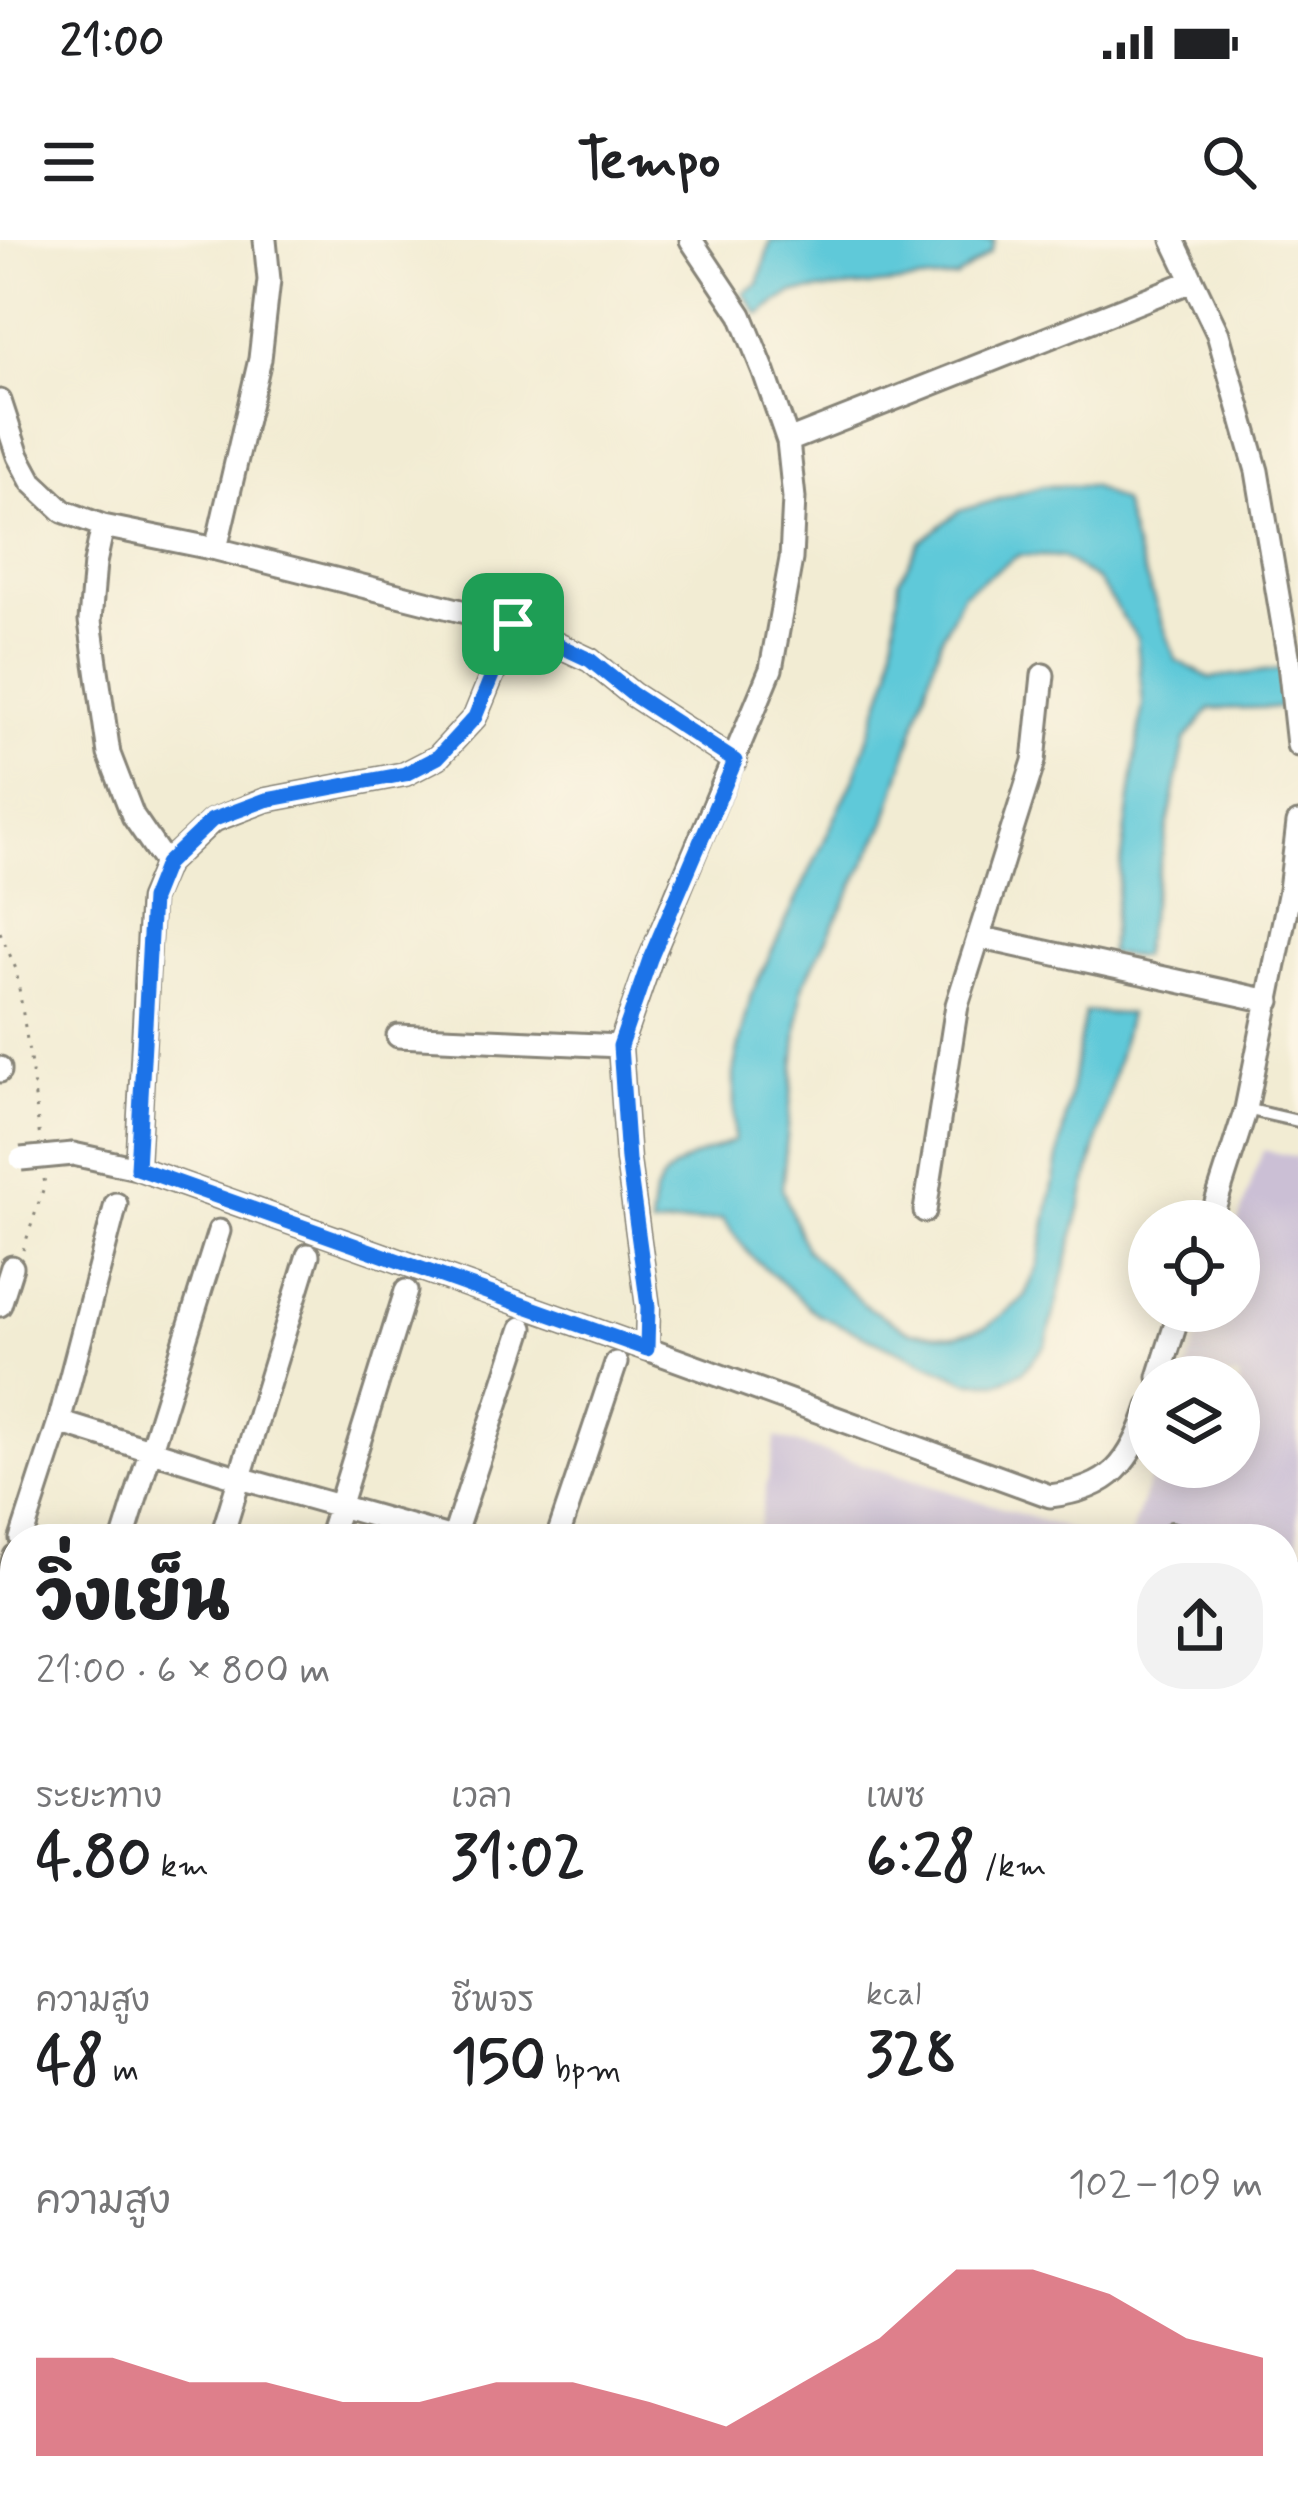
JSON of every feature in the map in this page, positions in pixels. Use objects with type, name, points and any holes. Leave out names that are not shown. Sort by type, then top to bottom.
[{"type":"street","points":[[216,549],[260,359],[269,280],[265,240]]},
{"type":"street","points":[[647,1349],[648,1307],[628,1160],[620,1046],[650,959],[771,669],[791,559],[794,498],[788,441],[741,315],[691,240]]},
{"type":"street","points":[[1173,240],[1218,334],[1257,471],[1298,745]]},
{"type":"street","points":[[788,441],[1192,281]]},
{"type":"street","points":[[0,401],[32,482],[63,511],[104,526],[216,549],[513,624],[590,660],[632,694],[735,761]]},
{"type":"street","points":[[104,526],[90,621],[109,754],[134,816],[166,864]]},
{"type":"street","points":[[137,1168],[152,899],[166,864],[212,820],[266,800],[405,774],[438,757],[475,717],[513,624]]},
{"type":"street","points":[[925,1211],[957,1005],[1034,760],[1042,675]]},
{"type":"street","points":[[1217,1200],[1246,1109],[1290,890],[1298,823]]},
{"type":"street","points":[[978,937],[1269,1001]]},
{"type":"street","points":[[398,1036],[620,1046]]},
{"type":"street","points":[[21,1158],[74,1154],[137,1168],[1050,1496],[1097,1485],[1128,1456]]},
{"type":"street","points":[[26,1524],[59,1422],[116,1204]]},
{"type":"street","points":[[128,1524],[219,1231]]},
{"type":"street","points":[[225,1524],[308,1255]]},
{"type":"street","points":[[0,1305],[18,1257]]},
{"type":"street","points":[[333,1524],[406,1291]]},
{"type":"street","points":[[459,1524],[522,1328]]},
{"type":"street","points":[[561,1524],[616,1363]]},
{"type":"street","points":[[59,1422],[403,1524]]},
{"type":"lane","points":[[1246,1109],[1298,1121]]},
{"type":"path","points":[[0,932],[16,969],[40,1139]]},
{"type":"path","points":[[18,1257],[45,1184],[21,1158]]},
{"type":"shaded area","points":[[1263,1150],[1298,1157],[1298,1524],[1134,1524],[1147,1488],[1260,1488],[1260,1356],[1191,1356],[1200,1332],[1260,1332],[1260,1200],[1245,1200]]},
{"type":"shaded area","points":[[776,1437],[1052,1524],[759,1524]]},
{"type":"water","points":[[771,240],[995,240],[991,252],[956,278],[791,293],[759,315],[743,293],[758,284]]},
{"type":"water","points":[[1043,486],[1091,486],[1122,502],[1176,660],[1210,678],[1298,667],[1298,707],[1210,709],[1185,740],[1141,957],[1109,954],[1143,703],[1137,638],[1098,581],[1062,557],[1019,555],[963,593],[941,639],[886,822],[802,987],[782,1188],[806,1250],[867,1307],[911,1332],[955,1336],[986,1327],[1023,1299],[1038,1266],[1085,1012],[1129,1014],[1046,1345],[1023,1371],[1000,1382],[969,1382],[818,1315],[751,1256],[722,1219],[652,1227],[652,1207],[663,1178],[674,1169],[734,1141],[734,1067],[751,995],[855,776],[891,670],[899,580],[920,542],[959,511]]},
{"type":"route","points":[[513,624],[590,660],[632,694],[735,761],[650,959],[620,1046],[628,1160],[648,1307],[647,1349],[137,1168],[152,899],[166,864],[212,820],[266,800],[405,774],[438,757],[475,717],[513,624]]}]
